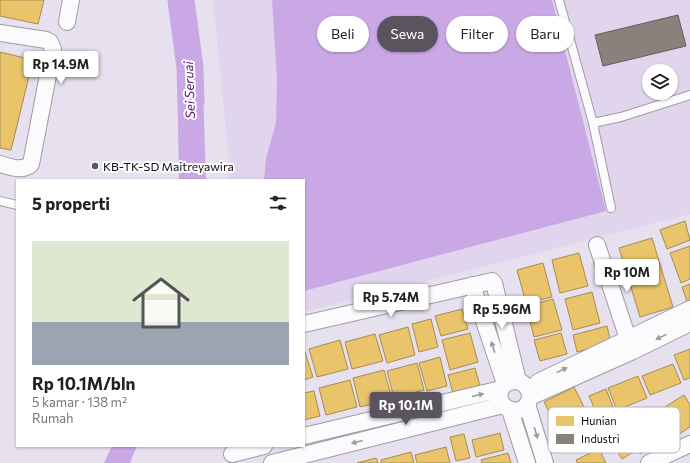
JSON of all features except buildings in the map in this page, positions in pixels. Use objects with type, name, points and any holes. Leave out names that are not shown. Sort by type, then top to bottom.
[{"type":"street","points":[[67,22],[71,0]]},
{"type":"street","points":[[0,33],[46,40],[50,42],[53,49],[31,164],[28,167],[20,168],[0,164]]},
{"type":"street","points":[[597,245],[630,344]]},
{"type":"street","points":[[272,463],[507,408],[522,409],[494,282],[490,281],[305,324]]},
{"type":"street","points":[[630,344],[690,309]]},
{"type":"street","points":[[527,463],[507,408],[500,398],[630,344],[690,323]]},
{"type":"street","points":[[305,436],[518,390]]},
{"type":"street","points":[[518,390],[545,463]]},
{"type":"street","points":[[680,449],[690,444]]},
{"type":"street","points":[[231,454],[260,447]]},
{"type":"street","points":[[649,463],[671,453]]},
{"type":"lane","points":[[559,0],[593,123],[611,208]]},
{"type":"lane","points":[[593,123],[621,117],[690,95]]},
{"type":"lane","points":[[0,201],[16,205]]},
{"type":"shaded area","points":[[213,0],[690,0],[690,214],[305,312],[305,179],[228,179],[229,161]]},
{"type":"water","points":[[272,0],[552,0],[556,16],[516,16],[516,52],[565,52],[606,211],[305,291],[305,179],[264,179],[266,158],[276,123],[277,78]]},
{"type":"water","points":[[202,59],[206,179],[179,179],[177,69]]},
{"type":"water","points":[[112,447],[137,447],[130,463],[104,463]]},
{"type":"waterway","name":"Sei Seruai","points":[[181,0],[190,68],[191,101]]},
{"type":"place","name":"KB-TK-SD Maitreyawira","points":[[95,166]]}]
